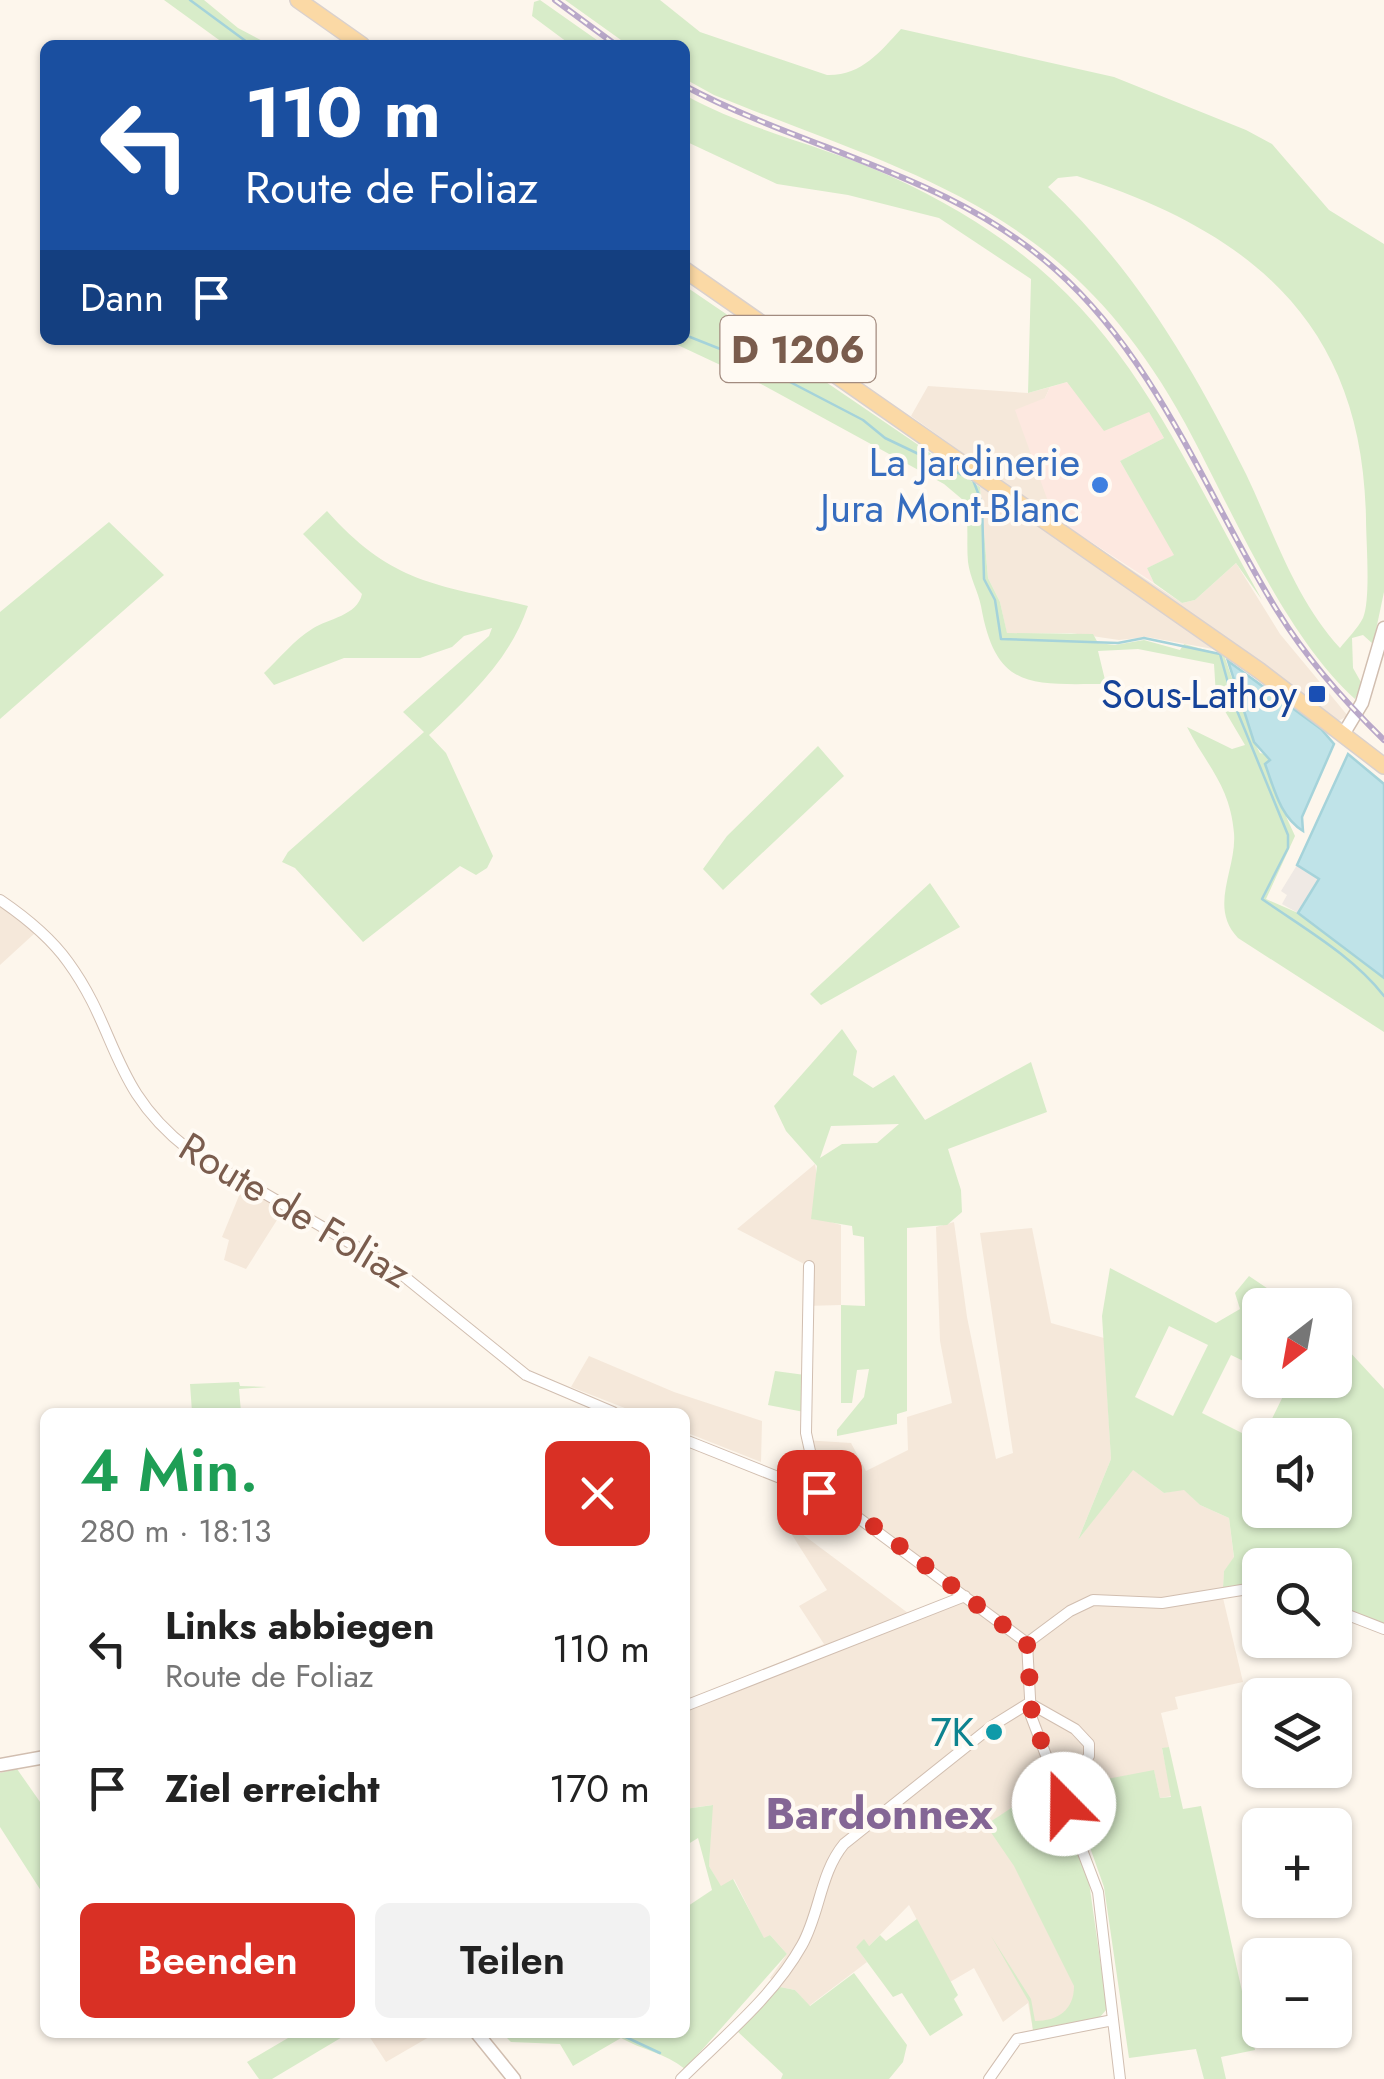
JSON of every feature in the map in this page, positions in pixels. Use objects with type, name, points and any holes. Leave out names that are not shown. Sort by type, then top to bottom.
[{"type":"main road","points":[[298,0],[355,40]]},
{"type":"main road","name":"D 1206","points":[[690,274],[1344,733],[1384,766]]},
{"type":"street","points":[[1344,733],[1362,703],[1384,628]]},
{"type":"street","name":"Route de Foliaz","points":[[0,900],[34,926],[68,962],[126,1081],[165,1130],[188,1148],[396,1268],[526,1376],[604,1408]]},
{"type":"street","points":[[809,1266],[806,1432],[819,1492]]},
{"type":"street","points":[[690,1442],[819,1492],[867,1521],[1027,1643],[1030,1703],[1049,1767],[1094,1873],[1120,2079]]},
{"type":"street","points":[[1027,1643],[1070,1611],[1102,1598],[1162,1603],[1242,1590]]},
{"type":"street","points":[[690,1704],[965,1596]]},
{"type":"street","points":[[1352,1617],[1384,1630]]},
{"type":"street","points":[[1030,1703],[1076,1728],[1089,1744],[1089,1756],[1079,1768],[1049,1767]]},
{"type":"street","points":[[682,2079],[740,2022],[793,1960],[811,1926],[829,1867],[844,1844],[992,1726],[1030,1703]]},
{"type":"street","points":[[0,1765],[40,1758]]},
{"type":"street","points":[[989,2079],[1017,2039],[1113,2020]]},
{"type":"street","points":[[481,2038],[514,2079]]},
{"type":"shaded area","points":[[1067,382],[1149,412],[1164,438],[1120,461],[1175,555],[1147,568],[1154,583],[1054,518],[1015,410],[1045,398],[1050,387]]},
{"type":"shaded area","points":[[928,386],[1028,393],[1050,387],[1045,398],[1054,518],[1182,603],[1195,600],[1236,563],[1280,634],[1348,716],[1338,721],[1233,647],[1224,655],[1213,649],[1147,637],[1119,640],[1071,633],[1007,634],[1000,602],[988,578],[978,464],[911,416]]},
{"type":"shaded area","points":[[1297,865],[1319,879],[1298,913],[1282,904],[1287,895],[1281,891]]},
{"type":"shaded area","points":[[0,906],[35,933],[0,965]]},
{"type":"shaded area","points":[[815,1164],[824,1220],[841,1225],[841,1305],[805,1306],[803,1278],[808,1266],[737,1229]]},
{"type":"shaded area","points":[[243,1186],[284,1209],[246,1269],[224,1260],[229,1240],[222,1237]]},
{"type":"shaded area","points":[[954,1222],[967,1317],[996,1459],[1013,1453],[980,1233],[1032,1228],[1051,1323],[1104,1338],[1111,1459],[1078,1540],[1132,1469],[1164,1493],[1184,1489],[1200,1505],[1229,1518],[1234,1558],[1224,1571],[1223,1598],[1242,1682],[1175,1697],[1178,1709],[1161,1713],[1169,1747],[1162,1749],[1172,1796],[1160,1798],[1154,1771],[1065,1787],[1049,1783],[991,1822],[1076,1978],[1085,2020],[1033,2030],[1028,2003],[1003,2022],[974,1968],[950,1982],[909,1905],[869,1946],[856,1946],[867,1962],[809,2006],[795,1990],[780,1987],[770,1978],[787,1954],[770,1935],[764,1939],[734,1879],[721,1887],[709,1866],[712,1805],[690,1808],[690,1700],[824,1644],[799,1606],[827,1590],[782,1519],[908,1613],[953,1595],[848,1513],[812,1495],[804,1440],[851,1443],[866,1471],[908,1450],[907,1417],[952,1403],[940,1341],[936,1227]]},
{"type":"shaded area","points":[[589,1356],[674,1392],[762,1421],[761,1462],[690,1434],[690,1408],[625,1408],[571,1387]]},
{"type":"shaded area","points":[[370,2038],[427,2038],[386,2062]]},
{"type":"green space","points":[[164,0],[204,0],[238,28],[261,40],[219,40]]},
{"type":"green space","points":[[540,0],[597,40],[564,40],[532,16],[534,2]]},
{"type":"green space","points":[[565,0],[660,0],[700,32],[827,75],[860,67],[901,29],[1114,77],[1272,144],[1329,210],[1384,244],[1384,592],[1373,644],[1363,635],[1352,638],[1353,668],[1362,684],[1355,699],[1329,672],[1282,606],[1185,423],[1139,351],[1091,293],[1039,247],[984,210],[859,151],[714,95],[690,82],[690,40],[621,40]],"holes":[[[1077,176],[1139,199],[1195,226],[1244,257],[1286,295],[1319,339],[1344,391],[1360,450],[1367,584],[1363,618],[1340,648],[1298,587],[1226,434],[1183,358],[1109,252],[1048,187],[1058,178]]]},
{"type":"green space","points":[[690,98],[890,176],[964,215],[1025,257],[1075,302],[1117,352],[1154,406],[1262,600],[1236,563],[1195,600],[1182,603],[1154,583],[1147,568],[1174,555],[1120,461],[1164,438],[1149,412],[1104,431],[1067,382],[1028,393],[1031,279],[939,218],[848,195],[777,184],[690,143]]},
{"type":"green space","points":[[690,289],[980,487],[988,578],[1000,602],[1007,633],[1093,634],[1098,643],[1115,645],[1144,640],[1180,650],[1184,644],[1224,655],[1254,742],[1260,753],[1269,755],[1274,790],[1295,836],[1266,899],[1298,913],[1384,978],[1384,1032],[1238,938],[1229,926],[1224,901],[1234,847],[1232,816],[1222,788],[1187,727],[1232,749],[1245,745],[1216,696],[1214,664],[1138,649],[1098,651],[1106,684],[1057,684],[1021,677],[996,654],[988,634],[970,574],[963,500],[944,484],[761,384],[678,345],[690,345]]},
{"type":"green space","points":[[327,511],[373,554],[396,568],[442,586],[528,606],[499,661],[429,735],[446,753],[493,856],[487,868],[476,875],[460,866],[363,942],[295,868],[282,862],[288,852],[424,732],[403,712],[489,636],[492,628],[464,636],[452,647],[420,658],[344,658],[274,685],[264,673],[305,633],[342,616],[362,594],[303,534]]},
{"type":"green space","points":[[109,522],[164,575],[0,719],[0,612]]},
{"type":"green space","points":[[818,746],[844,776],[723,890],[703,869],[727,836]]},
{"type":"green space","points":[[930,883],[960,927],[821,1005],[810,994]]},
{"type":"green space","points":[[842,1029],[857,1051],[853,1075],[873,1088],[894,1075],[925,1120],[1031,1062],[1047,1112],[948,1149],[961,1190],[962,1212],[947,1225],[907,1228],[907,1411],[897,1414],[897,1424],[837,1436],[837,1430],[864,1397],[869,1369],[857,1370],[852,1403],[841,1403],[841,1305],[865,1306],[864,1237],[853,1235],[852,1226],[811,1219],[817,1166],[786,1131],[774,1106]],"holes":[[[899,1124],[877,1143],[842,1144],[820,1158],[831,1126]]]},
{"type":"green space","points":[[1110,1268],[1216,1323],[1240,1309],[1235,1293],[1249,1276],[1267,1288],[1242,1288],[1242,1360],[1231,1355],[1202,1413],[1242,1433],[1242,1528],[1352,1528],[1352,1418],[1272,1418],[1282,1398],[1352,1398],[1352,1354],[1384,1389],[1384,1625],[1352,1613],[1352,1548],[1242,1548],[1242,1585],[1223,1588],[1224,1571],[1234,1557],[1229,1518],[1200,1505],[1184,1490],[1164,1493],[1133,1470],[1078,1540],[1111,1459],[1102,1316]],"holes":[[[1169,1326],[1208,1345],[1173,1416],[1135,1397]]]},
{"type":"green space","points":[[775,1371],[805,1375],[804,1412],[768,1405]]},
{"type":"green space","points":[[239,1382],[240,1386],[267,1387],[239,1389],[241,1408],[192,1408],[190,1384]]},
{"type":"green space","points":[[1169,1747],[1183,1809],[1201,1806],[1242,1991],[1242,2048],[1255,2050],[1221,2057],[1226,2079],[1204,2079],[1196,2049],[1129,2058],[1104,1887],[1087,1839],[1094,1839],[1065,1787],[1154,1770],[1160,1798],[1171,1797],[1162,1748]]},
{"type":"green space","points":[[17,1769],[40,1802],[40,1889],[0,1827],[0,1773]]},
{"type":"green space","points":[[1049,1783],[1089,1882],[1107,2009],[1100,2017],[1033,2030],[1029,2002],[991,1936],[1031,1999],[1035,2021],[1051,2019],[1068,2008],[1074,1986],[1014,1866],[977,1812],[979,1809],[993,1828],[990,1822]]},
{"type":"green space","points":[[713,1805],[709,1866],[721,1886],[733,1879],[764,1938],[770,1935],[787,1954],[685,2069],[621,2038],[690,2038],[690,1905],[712,1890],[698,1838],[690,1843],[690,1808]]},
{"type":"green space","points":[[917,1919],[958,1995],[954,1999],[963,2015],[930,2036],[902,1993],[893,1997],[856,1947],[864,1939],[869,1946],[880,1935],[886,1941]]},
{"type":"green space","points":[[854,1973],[907,2045],[903,2062],[889,2079],[781,2079],[783,2074],[737,2031],[780,1987],[795,1990],[810,2006]]},
{"type":"green space","points":[[288,2038],[341,2038],[272,2079],[259,2079],[247,2062]]},
{"type":"green space","points":[[507,2038],[621,2038],[573,2066],[560,2044],[511,2042]]},
{"type":"water","points":[[1228,661],[1321,729],[1334,744],[1302,817],[1303,831],[1279,801],[1265,764],[1270,760],[1254,742]]},
{"type":"water","points":[[1348,754],[1384,784],[1384,978],[1298,913],[1319,879],[1297,865]]},
{"type":"waterway","points":[[190,0],[244,40]]},
{"type":"waterway","points":[[690,337],[748,360],[863,420],[885,438],[973,480],[982,503],[984,579],[995,600],[1001,639],[1118,643],[1144,638],[1220,654],[1233,701],[1288,835],[1288,848],[1262,899],[1343,956],[1384,996]]},
{"type":"waterway","points":[[628,2038],[660,2053]]},
{"type":"railway","points":[[555,0],[609,40]]},
{"type":"railway","points":[[690,88],[924,187],[1014,237],[1056,270],[1092,307],[1153,388],[1289,629],[1327,679],[1384,740]]},
{"type":"place","name":"La Jardinerie Jura Mont-Blanc","points":[[1100,485]]},
{"type":"place","name":"Sous-Lathoy","points":[[1317,694]]},
{"type":"place","name":"7K","points":[[994,1732]]},
{"type":"district","name":"Bardonnex","points":[[879,1813]]},
{"type":"route","points":[[819,1492],[867,1521],[1027,1643],[1031,1656],[1028,1692],[1032,1716],[1064,1804]]}]
